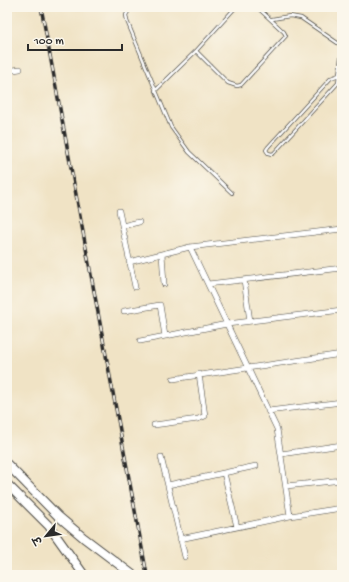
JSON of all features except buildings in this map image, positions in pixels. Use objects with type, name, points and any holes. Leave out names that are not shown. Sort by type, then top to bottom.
[{"type":"highway","points":[[7,464],[58,516],[84,538],[133,575]]},
{"type":"highway","points":[[7,484],[49,526],[84,575]]},
{"type":"street","points":[[7,71],[20,69]]},
{"type":"street","points":[[119,211],[135,287]]},
{"type":"street","points":[[122,226],[139,222]]},
{"type":"street","points":[[129,262],[190,247],[342,229]]},
{"type":"street","points":[[190,247],[277,429],[290,516]]},
{"type":"street","points":[[162,254],[164,284]]},
{"type":"street","points":[[208,284],[342,268]]},
{"type":"street","points":[[244,280],[250,321]]},
{"type":"street","points":[[124,311],[160,305],[165,336]]},
{"type":"street","points":[[140,342],[227,324],[342,310]]},
{"type":"street","points":[[173,379],[342,354]]},
{"type":"street","points":[[154,425],[198,419],[205,416],[199,374]]},
{"type":"street","points":[[268,411],[342,402]]},
{"type":"street","points":[[281,454],[342,446]]},
{"type":"street","points":[[161,457],[185,557]]},
{"type":"street","points":[[168,485],[256,466]]},
{"type":"street","points":[[224,473],[238,527]]},
{"type":"street","points":[[286,486],[342,480]]},
{"type":"street","points":[[180,539],[290,516],[342,508]]},
{"type":"lane","points":[[131,7],[126,15],[127,21],[155,91],[172,127],[189,152],[232,193]]},
{"type":"lane","points":[[155,91],[196,51],[236,7]]},
{"type":"lane","points":[[196,51],[228,83],[237,86],[241,85],[286,36],[284,32],[257,7]]},
{"type":"lane","points":[[271,19],[290,16],[301,18],[342,47],[339,75],[338,82],[274,153],[268,153],[266,150],[268,147],[331,78],[339,75]]},
{"type":"railway","points":[[41,7],[147,575]]}]
